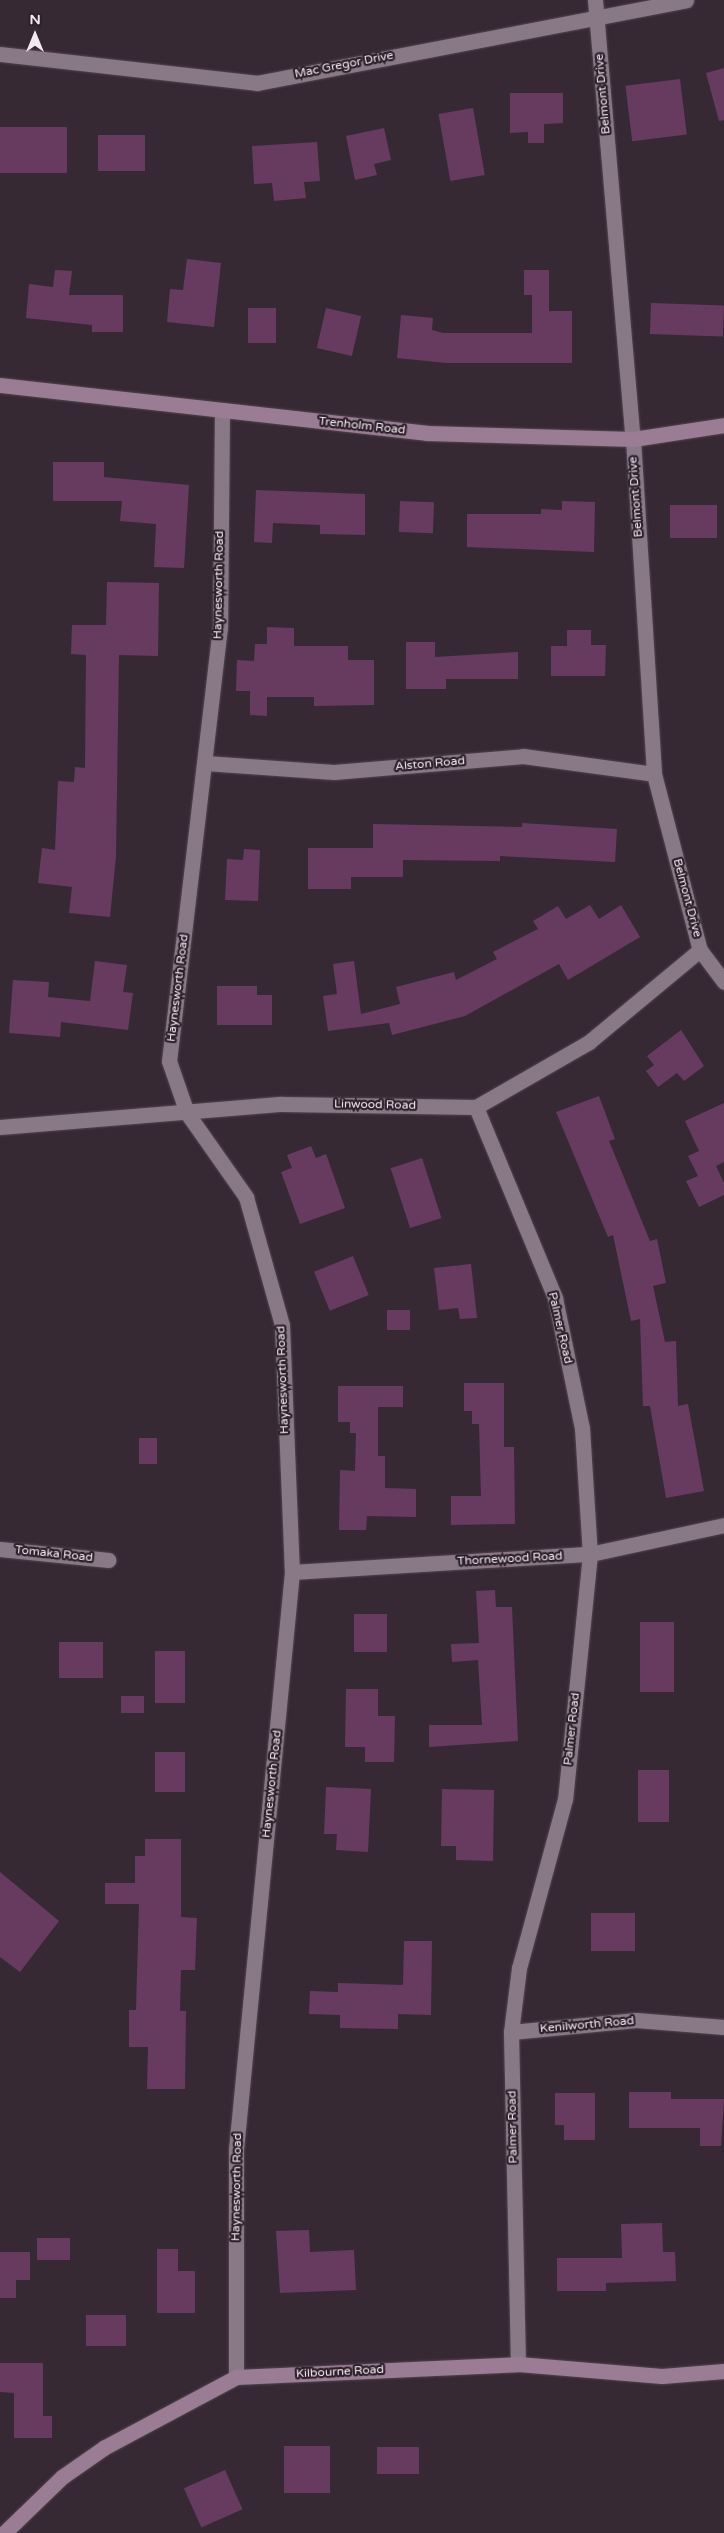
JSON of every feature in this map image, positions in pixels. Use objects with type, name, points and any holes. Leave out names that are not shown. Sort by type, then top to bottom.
[{"type":"street","name":"Mac Gregor Drive","points":[[0,54],[257,83],[596,8],[686,0]]},
{"type":"street","name":"Belmont Drive","points":[[596,8],[633,439],[654,774],[700,950],[724,982]]},
{"type":"street","name":"Trenholm Road","points":[[0,386],[427,434],[633,439],[724,425]]},
{"type":"street","name":"Haynesworth Road","points":[[222,410],[220,627],[169,1062],[187,1113],[246,1197],[282,1325],[292,1572],[236,2149],[236,2377]]},
{"type":"street","name":"Alston Road","points":[[205,763],[334,772],[523,756],[654,774]]},
{"type":"street","points":[[476,1107],[589,1042],[700,950]]},
{"type":"street","name":"Linwood Road","points":[[0,1127],[282,1104],[476,1107]]},
{"type":"street","name":"Palmer Road","points":[[476,1107],[556,1298],[582,1428],[590,1554],[565,1799],[519,1968],[511,2032],[518,2364]]},
{"type":"street","name":"Thornewood Road","points":[[292,1572],[590,1554],[724,1525]]},
{"type":"street","name":"Tomaka Road","points":[[0,1549],[108,1560]]},
{"type":"street","name":"Kenilworth Road","points":[[511,2032],[636,2020],[724,2027]]},
{"type":"street","name":"Kilbourne Road","points":[[4,2533],[62,2477],[105,2447],[236,2377],[518,2364],[662,2376],[724,2371]]},
{"type":"building","points":[[724,68],[724,120],[719,121],[706,73]]},
{"type":"building","points":[[680,79],[687,135],[632,141],[625,86]]},
{"type":"building","points":[[510,93],[563,93],[563,123],[544,124],[544,143],[528,143],[528,132],[510,133]]},
{"type":"building","points":[[473,108],[485,175],[450,181],[439,114]]},
{"type":"building","points":[[0,127],[67,127],[67,173],[0,173]]},
{"type":"building","points":[[384,128],[391,160],[374,164],[377,175],[355,180],[346,136]]},
{"type":"building","points":[[98,135],[145,135],[145,171],[98,171]]},
{"type":"building","points":[[317,142],[320,181],[304,182],[306,198],[274,201],[272,183],[254,184],[252,146]]},
{"type":"building","points":[[187,259],[221,263],[214,327],[167,322],[170,289],[183,290]]},
{"type":"building","points":[[55,270],[72,271],[69,295],[123,295],[123,332],[92,332],[92,325],[26,318],[29,284],[53,287]]},
{"type":"building","points":[[524,270],[549,270],[549,311],[572,311],[572,363],[446,363],[397,358],[401,315],[433,318],[432,330],[443,333],[532,333],[532,295],[524,295]]},
{"type":"building","points":[[651,303],[724,306],[723,337],[650,334]]},
{"type":"building","points":[[248,308],[276,308],[276,343],[248,343]]},
{"type":"building","points":[[326,308],[361,316],[352,356],[317,348]]},
{"type":"building","points":[[53,462],[104,462],[104,477],[189,485],[184,568],[154,567],[156,524],[120,521],[122,501],[53,501]]},
{"type":"building","points":[[256,490],[365,494],[365,535],[320,534],[320,525],[273,523],[272,543],[254,542]]},
{"type":"building","points":[[400,501],[434,502],[433,533],[399,532]]},
{"type":"building","points":[[562,501],[595,502],[594,552],[467,547],[467,514],[541,514],[541,509],[562,510]]},
{"type":"building","points":[[670,505],[717,505],[717,538],[670,538]]},
{"type":"building","points":[[107,582],[159,583],[158,656],[119,655],[116,856],[110,917],[69,913],[72,887],[38,883],[42,848],[55,850],[58,781],[74,782],[75,767],[85,768],[86,655],[71,654],[72,625],[106,625]]},
{"type":"building","points":[[267,627],[294,628],[294,646],[348,646],[348,660],[374,660],[374,705],[314,706],[314,697],[267,697],[267,716],[250,715],[250,691],[236,691],[237,660],[254,661],[255,644],[267,644]]},
{"type":"building","points":[[567,630],[591,630],[591,645],[606,645],[605,676],[551,676],[551,646],[567,646]]},
{"type":"building","points":[[406,642],[435,642],[435,657],[518,652],[518,679],[446,679],[446,689],[406,689]]},
{"type":"building","points":[[522,823],[617,829],[615,862],[500,856],[500,861],[403,860],[403,877],[351,877],[351,889],[308,889],[308,848],[373,848],[373,824],[522,827]]},
{"type":"building","points":[[244,849],[260,850],[258,901],[225,900],[227,859],[243,860]]},
{"type":"building","points":[[590,905],[599,919],[621,905],[640,937],[568,980],[559,964],[465,1016],[392,1035],[389,1023],[328,1031],[323,996],[337,994],[333,964],[354,961],[361,1014],[400,1004],[396,987],[454,972],[456,980],[497,959],[493,952],[538,929],[533,921],[558,906],[566,919]]},
{"type":"building","points":[[95,961],[127,965],[123,992],[133,993],[128,1030],[61,1022],[60,1037],[9,1033],[13,980],[49,982],[48,997],[90,1001]]},
{"type":"building","points":[[217,986],[257,986],[257,995],[272,995],[272,1025],[217,1025]]},
{"type":"building","points":[[681,1030],[704,1066],[684,1081],[677,1073],[658,1087],[646,1071],[654,1065],[647,1056]]},
{"type":"building","points":[[599,1096],[615,1139],[609,1141],[650,1241],[657,1239],[666,1283],[653,1286],[665,1342],[676,1341],[678,1406],[688,1404],[704,1491],[666,1498],[650,1406],[643,1406],[640,1319],[631,1321],[613,1235],[608,1237],[556,1112]]},
{"type":"building","points":[[724,1103],[724,1162],[716,1166],[724,1183],[724,1195],[699,1207],[686,1181],[698,1176],[688,1156],[699,1151],[685,1121]]},
{"type":"building","points":[[311,1146],[316,1158],[326,1154],[345,1208],[300,1224],[281,1172],[292,1168],[287,1155]]},
{"type":"building","points":[[422,1158],[441,1218],[410,1228],[391,1168]]},
{"type":"building","points":[[353,1256],[369,1295],[330,1311],[314,1272]]},
{"type":"building","points":[[471,1264],[477,1318],[460,1319],[458,1308],[439,1310],[434,1268]]},
{"type":"building","points":[[387,1310],[410,1310],[410,1330],[387,1330]]},
{"type":"building","points":[[464,1383],[504,1383],[504,1447],[514,1447],[515,1524],[451,1525],[451,1496],[481,1496],[479,1424],[472,1424],[472,1411],[464,1411]]},
{"type":"building","points":[[338,1386],[403,1386],[403,1407],[378,1407],[378,1456],[385,1456],[385,1488],[416,1489],[416,1517],[367,1516],[366,1530],[339,1530],[340,1470],[355,1471],[356,1433],[350,1433],[350,1422],[338,1422]]},
{"type":"building","points":[[139,1438],[157,1438],[157,1464],[139,1464]]},
{"type":"building","points":[[495,1590],[496,1607],[512,1607],[518,1741],[429,1747],[429,1725],[482,1725],[478,1660],[452,1662],[451,1644],[479,1643],[476,1591]]},
{"type":"building","points":[[354,1614],[387,1614],[387,1652],[354,1652]]},
{"type":"building","points":[[640,1622],[674,1622],[674,1692],[640,1692]]},
{"type":"building","points":[[59,1642],[103,1642],[103,1678],[59,1678]]},
{"type":"building","points":[[155,1651],[185,1651],[185,1703],[155,1703]]},
{"type":"building","points":[[346,1689],[378,1689],[378,1716],[395,1716],[394,1762],[365,1762],[365,1747],[345,1747]]},
{"type":"building","points":[[121,1696],[144,1696],[144,1713],[121,1713]]},
{"type":"building","points":[[155,1752],[185,1752],[185,1792],[155,1792]]},
{"type":"building","points":[[638,1770],[669,1770],[669,1822],[638,1822]]},
{"type":"building","points":[[326,1787],[371,1789],[368,1852],[336,1850],[337,1834],[324,1834]]},
{"type":"building","points":[[442,1789],[494,1790],[493,1861],[456,1860],[456,1846],[441,1846]]},
{"type":"building","points":[[145,1839],[181,1839],[181,1917],[197,1918],[195,1970],[181,1970],[180,2011],[186,2011],[185,2089],[147,2089],[148,2047],[129,2047],[129,2010],[136,2010],[139,1904],[105,1904],[105,1883],[135,1883],[135,1856],[145,1856]]},
{"type":"building","points":[[0,1872],[59,1921],[20,1972],[0,1957]]},
{"type":"building","points":[[591,1913],[635,1913],[635,1951],[591,1951]]},
{"type":"building","points":[[404,1941],[432,1941],[431,2015],[398,2014],[398,2029],[340,2028],[340,2015],[309,2014],[310,1991],[338,1992],[338,1983],[403,1985]]},
{"type":"building","points":[[629,2092],[671,2092],[671,2099],[724,2099],[721,2146],[700,2146],[700,2128],[629,2128]]},
{"type":"building","points":[[555,2093],[595,2093],[595,2140],[564,2140],[564,2125],[555,2125]]},
{"type":"building","points":[[662,2223],[663,2252],[675,2252],[676,2281],[606,2283],[606,2291],[557,2291],[557,2258],[622,2258],[621,2224]]},
{"type":"building","points":[[309,2230],[310,2252],[354,2250],[356,2290],[280,2293],[276,2231]]},
{"type":"building","points":[[37,2238],[70,2238],[70,2260],[37,2260]]},
{"type":"building","points":[[157,2249],[178,2249],[178,2271],[195,2271],[195,2313],[157,2313]]},
{"type":"building","points":[[0,2252],[30,2252],[30,2280],[16,2280],[16,2298],[0,2298]]},
{"type":"building","points":[[86,2315],[126,2315],[126,2346],[86,2346]]},
{"type":"building","points":[[0,2363],[43,2363],[43,2416],[52,2416],[52,2438],[14,2438],[14,2393],[0,2392]]},
{"type":"building","points":[[284,2446],[330,2446],[330,2493],[284,2493]]},
{"type":"building","points":[[377,2447],[419,2447],[419,2474],[377,2474]]},
{"type":"building","points":[[225,2470],[242,2509],[201,2528],[184,2488]]}]
